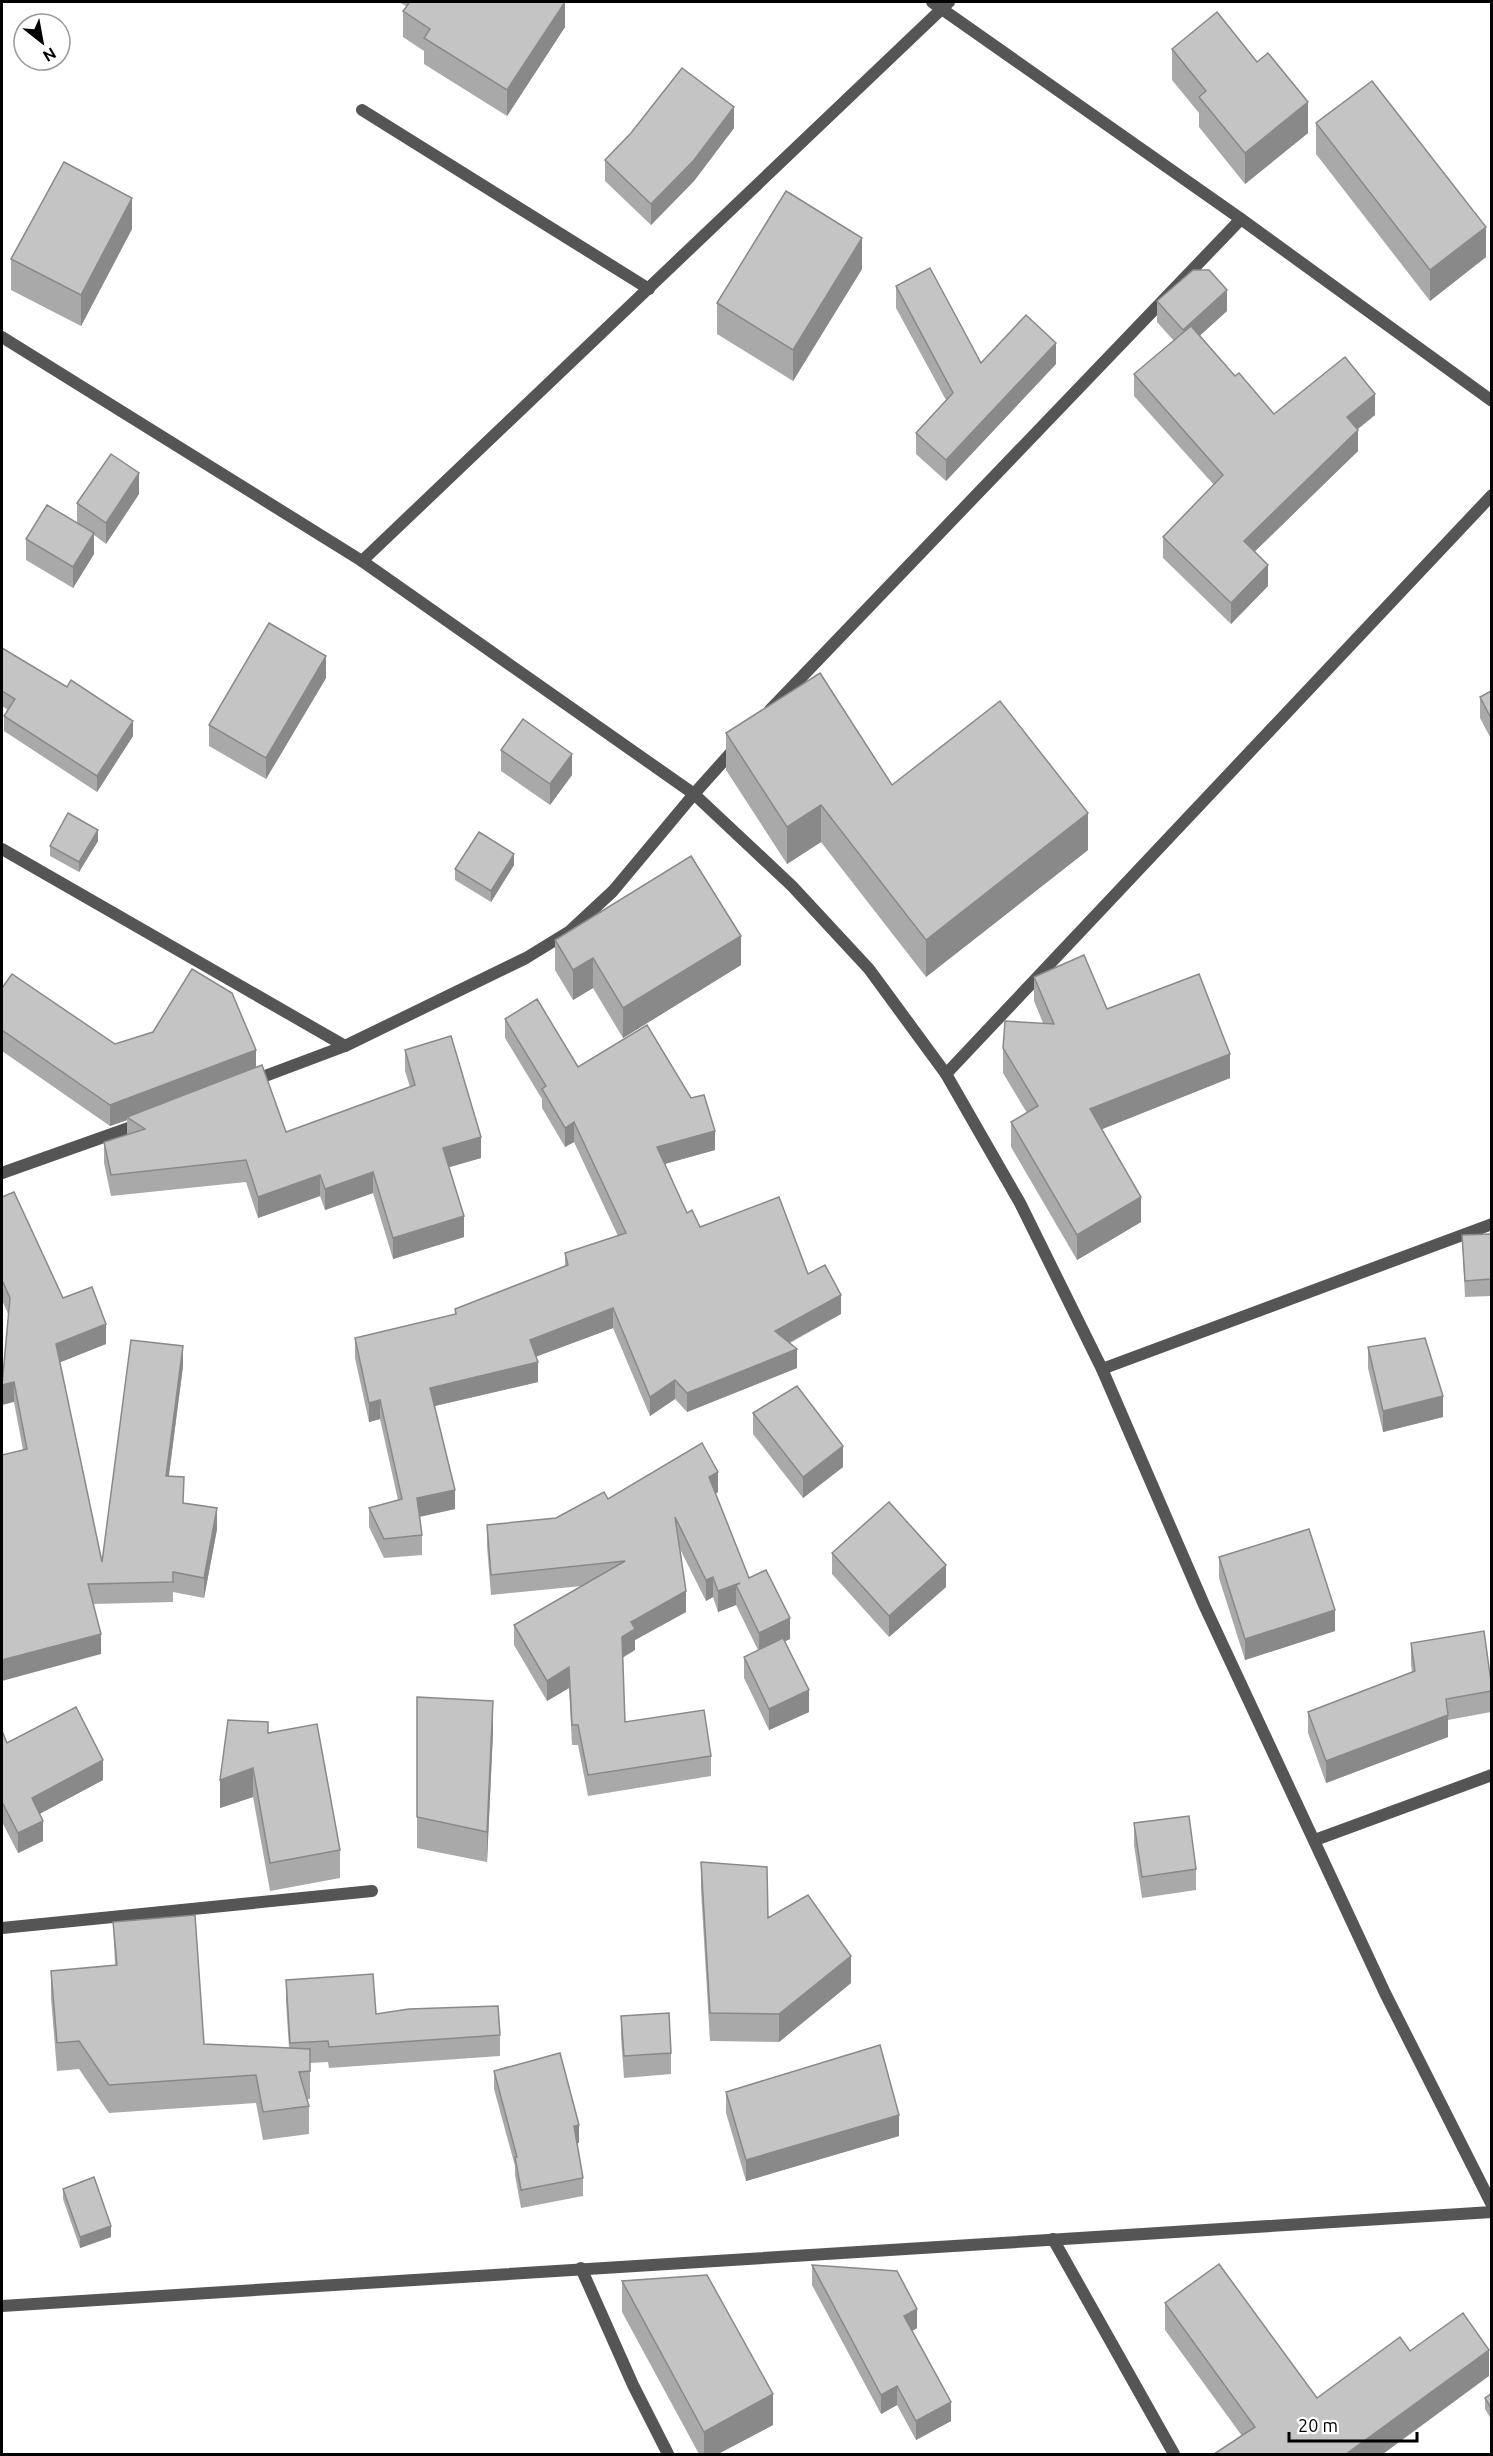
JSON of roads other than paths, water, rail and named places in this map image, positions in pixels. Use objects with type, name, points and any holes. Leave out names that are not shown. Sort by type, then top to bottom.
[{"type":"street","points":[[362,561],[649,289],[941,4],[1491,400]]},
{"type":"street","points":[[362,110],[649,289]]},
{"type":"street","points":[[765,716],[1241,219]]},
{"type":"street","points":[[2,337],[362,561],[694,794],[792,886],[869,969],[946,1074],[1020,1203],[1102,1370],[1205,1607],[1385,1993],[1491,2205]]},
{"type":"street","points":[[946,1074],[1491,495]]},
{"type":"street","points":[[240,1086],[345,1046],[526,958],[570,931],[613,891],[741,742]]},
{"type":"street","points":[[2,849],[345,1046]]},
{"type":"street","points":[[2,1173],[153,1119]]},
{"type":"street","points":[[1102,1370],[1491,1224]]},
{"type":"street","points":[[1315,1840],[1491,1775]]},
{"type":"street","points":[[2,1928],[372,1890]]},
{"type":"street","points":[[2,2306],[1491,2212]]},
{"type":"street","points":[[1053,2239],[1174,2454]]},
{"type":"street","points":[[581,2268],[633,2385],[668,2454]]}]
